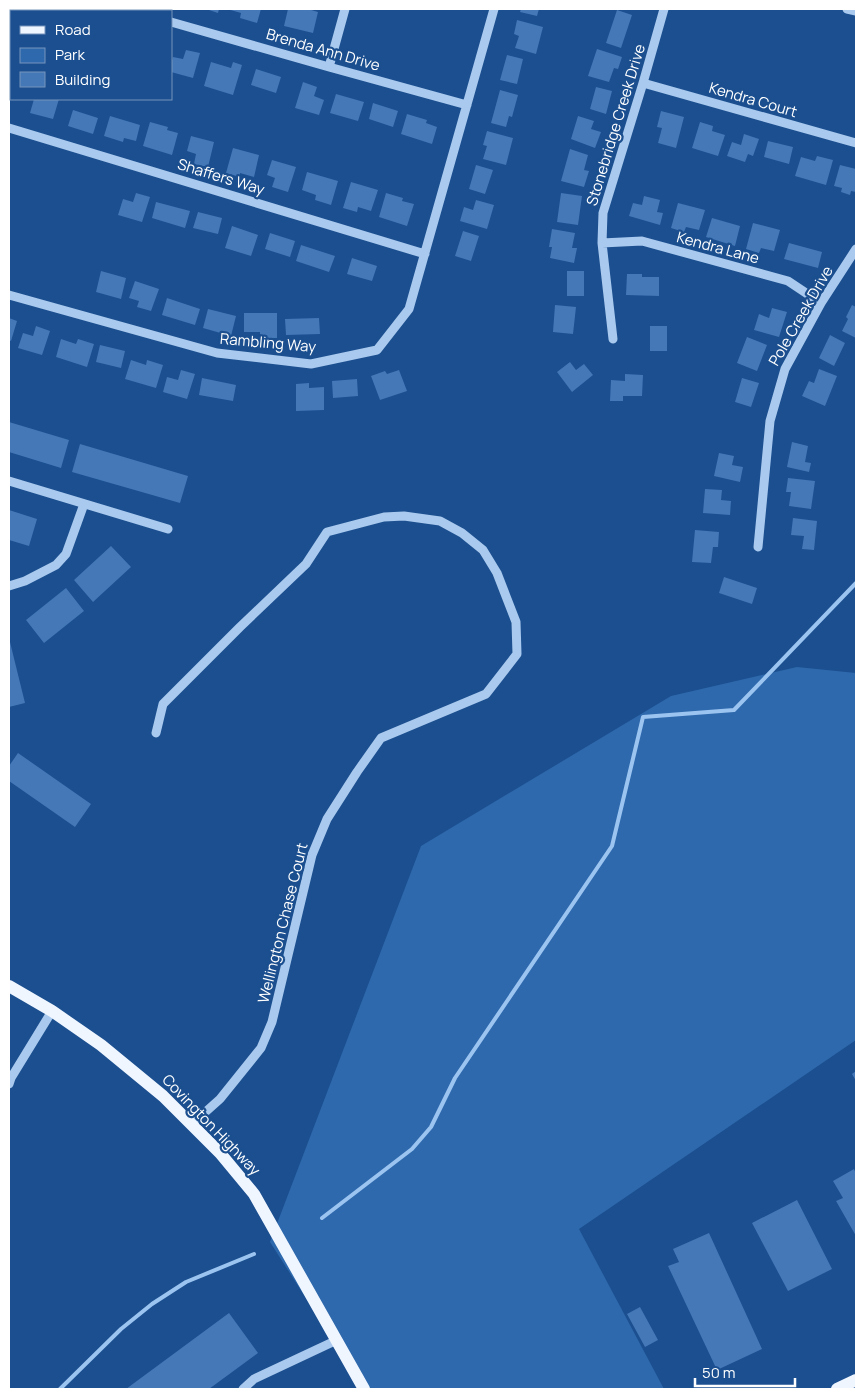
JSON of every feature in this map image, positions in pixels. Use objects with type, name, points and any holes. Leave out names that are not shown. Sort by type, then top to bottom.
[{"type":"main road","name":"Covington Highway","points":[[9,986],[52,1011],[133,1070],[163,1096],[220,1153],[254,1194],[364,1389]]},
{"type":"main road","points":[[837,1389],[856,1380]]},
{"type":"street","points":[[329,67],[346,9]]},
{"type":"street","name":"Rambling Way","points":[[9,294],[217,353],[311,364],[377,350],[409,309],[494,9]]},
{"type":"street","name":"Stonebridge Creek Drive","points":[[613,339],[602,243],[603,213],[664,9]]},
{"type":"street","points":[[847,9],[856,11]]},
{"type":"street","name":"Brenda Ann Drive","points":[[172,22],[467,105]]},
{"type":"street","name":"Kendra Court","points":[[643,83],[856,143]]},
{"type":"street","name":"Shaffers Way","points":[[9,128],[425,254]]},
{"type":"street","name":"Kendra Lane","points":[[602,243],[642,241],[688,253],[788,281],[821,303]]},
{"type":"street","name":"Pole Creek Drive","points":[[758,547],[770,420],[785,369],[821,303],[856,249]]},
{"type":"street","points":[[9,481],[168,529]]},
{"type":"street","points":[[9,586],[26,581],[56,565],[66,554],[84,504]]},
{"type":"street","name":"Wellington Chase Court","points":[[156,733],[162,704],[306,564],[327,532],[384,517],[404,516],[440,521],[462,533],[483,550],[497,573],[516,622],[517,654],[486,694],[381,738],[357,772],[327,819],[312,855],[272,1022],[261,1048],[220,1099],[192,1124]]},
{"type":"street","points":[[9,1084],[52,1011]]},
{"type":"street","points":[[243,1389],[254,1379],[336,1340]]},
{"type":"green space","points":[[797,667],[856,673],[856,1040],[579,1229],[664,1389],[364,1389],[270,1242],[421,846],[671,696]]},
{"type":"building","points":[[206,9],[219,9],[218,13]]},
{"type":"building","points":[[227,9],[261,9],[257,23],[240,18],[241,13]]},
{"type":"building","points":[[288,9],[308,9],[318,12],[313,33],[284,26]]},
{"type":"building","points":[[521,9],[539,9],[537,16],[520,12]]},
{"type":"building","points":[[617,10],[632,15],[621,48],[606,43]]},
{"type":"building","points":[[517,20],[543,27],[536,54],[515,48],[519,36],[514,34]]},
{"type":"building","points":[[597,49],[622,57],[618,69],[614,68],[609,82],[588,76]]},
{"type":"building","points":[[186,50],[200,53],[193,78],[172,72],[173,57],[183,59]]},
{"type":"building","points":[[507,55],[523,59],[517,84],[500,80]]},
{"type":"building","points":[[211,62],[231,68],[233,62],[242,65],[233,95],[204,86]]},
{"type":"building","points":[[256,69],[281,77],[276,93],[251,85]]},
{"type":"building","points":[[303,82],[317,87],[314,96],[324,100],[319,115],[295,108]]},
{"type":"building","points":[[596,87],[612,91],[606,114],[590,109]]},
{"type":"building","points":[[500,90],[518,95],[512,117],[509,116],[506,127],[491,123]]},
{"type":"building","points":[[336,94],[364,102],[358,121],[330,113]]},
{"type":"building","points":[[34,100],[59,100],[53,119],[30,113]]},
{"type":"building","points":[[373,103],[398,111],[393,127],[369,119]]},
{"type":"building","points":[[73,110],[98,118],[93,134],[68,126]]},
{"type":"building","points":[[661,111],[684,117],[676,148],[658,143],[662,128],[657,127]]},
{"type":"building","points":[[407,114],[427,120],[426,123],[437,127],[432,144],[401,134]]},
{"type":"building","points":[[110,116],[140,125],[136,141],[124,138],[123,142],[104,136]]},
{"type":"building","points":[[578,116],[594,121],[591,129],[601,132],[595,148],[571,139]]},
{"type":"building","points":[[150,122],[168,127],[167,130],[178,133],[172,155],[143,146]]},
{"type":"building","points":[[700,122],[713,126],[712,131],[725,135],[718,156],[692,148]]},
{"type":"building","points":[[487,131],[513,138],[506,165],[483,159],[487,146],[483,145]]},
{"type":"building","points":[[744,134],[759,139],[753,156],[748,154],[745,162],[727,156],[732,142],[741,145]]},
{"type":"building","points":[[191,136],[214,142],[208,167],[194,164],[196,154],[187,151]]},
{"type":"building","points":[[768,141],[793,147],[789,164],[764,157]]},
{"type":"building","points":[[233,148],[259,155],[254,177],[240,173],[240,177],[226,173]]},
{"type":"building","points":[[570,149],[588,155],[584,170],[589,171],[584,187],[561,181]]},
{"type":"building","points":[[817,156],[833,160],[826,185],[795,176],[801,157],[815,161]]},
{"type":"building","points":[[272,160],[296,167],[288,192],[272,187],[275,178],[267,175]]},
{"type":"building","points":[[476,165],[493,170],[485,194],[469,189]]},
{"type":"building","points":[[840,165],[856,169],[856,192],[851,191],[850,195],[841,192],[842,188],[834,186]]},
{"type":"building","points":[[307,172],[338,181],[331,205],[315,200],[316,195],[302,190]]},
{"type":"building","points":[[351,182],[378,190],[371,211],[358,207],[357,212],[343,208]]},
{"type":"building","points":[[136,193],[150,197],[142,222],[118,215],[123,199],[133,202]]},
{"type":"building","points":[[386,193],[403,198],[402,201],[414,204],[407,226],[379,217]]},
{"type":"building","points":[[561,193],[582,196],[578,225],[557,222]]},
{"type":"building","points":[[644,196],[660,200],[657,212],[663,213],[660,225],[629,216],[633,203],[642,205]]},
{"type":"building","points":[[476,200],[494,205],[487,229],[460,221],[464,207],[473,210]]},
{"type":"building","points":[[156,202],[190,211],[185,228],[152,218]]},
{"type":"building","points":[[678,203],[705,210],[699,230],[686,227],[684,232],[671,228]]},
{"type":"building","points":[[198,212],[222,218],[218,234],[193,228]]},
{"type":"building","points":[[712,218],[740,226],[735,246],[706,237]]},
{"type":"building","points":[[753,223],[780,230],[774,251],[761,248],[759,253],[746,249]]},
{"type":"building","points":[[232,226],[258,235],[251,256],[225,248]]},
{"type":"building","points":[[552,229],[575,233],[572,248],[577,248],[574,263],[550,258],[552,247],[549,247]]},
{"type":"building","points":[[463,231],[479,236],[471,261],[455,256]]},
{"type":"building","points":[[270,233],[295,241],[290,257],[265,249]]},
{"type":"building","points":[[789,243],[822,252],[818,268],[784,259]]},
{"type":"building","points":[[301,245],[335,256],[329,272],[296,261]]},
{"type":"building","points":[[352,258],[377,266],[372,281],[347,274]]},
{"type":"building","points":[[101,271],[126,278],[121,299],[96,292]]},
{"type":"building","points":[[567,271],[584,271],[584,296],[567,296]]},
{"type":"building","points":[[627,274],[642,274],[642,277],[659,277],[659,296],[626,295]]},
{"type":"building","points":[[135,281],[159,289],[151,311],[137,307],[139,301],[129,298]]},
{"type":"building","points":[[167,298],[200,309],[195,325],[162,315]]},
{"type":"building","points":[[555,305],[576,307],[573,334],[553,332]]},
{"type":"building","points":[[852,305],[856,307],[856,338],[842,331]]},
{"type":"building","points":[[772,308],[787,312],[779,337],[754,330],[759,314],[769,318]]},
{"type":"building","points":[[208,309],[236,316],[231,336],[203,328]]},
{"type":"building","points":[[244,313],[277,313],[277,338],[260,338],[260,332],[244,332]]},
{"type":"building","points":[[9,318],[17,321],[11,341],[9,340]]},
{"type":"building","points":[[319,318],[320,334],[286,335],[285,319]]},
{"type":"building","points":[[36,326],[50,331],[42,355],[18,348],[23,333],[33,336]]},
{"type":"building","points":[[650,326],[667,326],[667,351],[650,351]]},
{"type":"building","points":[[830,335],[845,343],[834,366],[819,358]]},
{"type":"building","points":[[747,337],[767,345],[757,371],[737,363]]},
{"type":"building","points":[[61,339],[76,344],[78,339],[94,344],[87,367],[56,357]]},
{"type":"building","points":[[100,345],[125,351],[121,368],[96,362]]},
{"type":"building","points":[[131,360],[146,365],[147,360],[163,365],[156,388],[125,379]]},
{"type":"building","points":[[570,362],[576,370],[584,364],[593,375],[572,392],[557,372]]},
{"type":"building","points":[[819,369],[837,376],[825,406],[802,396],[809,381],[814,383]]},
{"type":"building","points":[[181,370],[195,374],[187,399],[163,392],[167,377],[178,380]]},
{"type":"building","points":[[399,370],[407,391],[380,400],[371,376],[385,371],[387,374]]},
{"type":"building","points":[[625,374],[643,375],[642,396],[623,396],[623,401],[610,401],[611,380],[625,381]]},
{"type":"building","points":[[202,378],[236,385],[233,401],[199,395]]},
{"type":"building","points":[[742,378],[759,383],[751,407],[735,402]]},
{"type":"building","points":[[357,379],[358,396],[333,398],[332,381]]},
{"type":"building","points":[[309,383],[309,388],[324,387],[324,410],[296,411],[296,384]]},
{"type":"building","points":[[9,422],[69,440],[61,468],[9,452]]},
{"type":"building","points":[[792,442],[808,446],[805,462],[811,463],[809,472],[787,467]]},
{"type":"building","points":[[80,444],[188,476],[180,503],[72,472]]},
{"type":"building","points":[[719,453],[734,456],[732,465],[743,467],[740,482],[714,476]]},
{"type":"building","points":[[788,478],[815,481],[811,509],[789,506],[791,492],[786,492]]},
{"type":"building","points":[[705,489],[722,490],[721,500],[731,501],[730,515],[703,513]]},
{"type":"building","points":[[9,510],[37,519],[29,546],[9,540]]},
{"type":"building","points":[[793,518],[817,521],[814,550],[802,549],[804,536],[791,535]]},
{"type":"building","points":[[695,530],[719,532],[718,547],[713,547],[711,563],[692,562]]},
{"type":"building","points":[[111,546],[131,567],[93,602],[74,580]]},
{"type":"building","points":[[724,577],[757,588],[752,604],[719,593]]},
{"type":"building","points":[[66,588],[84,611],[44,643],[26,620]]},
{"type":"building","points":[[9,638],[25,703],[9,707]]},
{"type":"building","points":[[18,753],[91,804],[75,827],[9,781],[9,766]]},
{"type":"building","points":[[856,1071],[856,1081],[852,1074]]},
{"type":"building","points":[[854,1169],[856,1174],[856,1236],[836,1201],[843,1198],[833,1181]]},
{"type":"building","points":[[797,1200],[832,1269],[788,1291],[752,1223]]},
{"type":"building","points":[[709,1233],[762,1349],[717,1370],[668,1266],[679,1262],[673,1249]]},
{"type":"building","points":[[640,1307],[658,1340],[645,1347],[627,1314]]},
{"type":"building","points":[[229,1313],[258,1353],[209,1389],[126,1389]]},
{"type":"waterway","points":[[322,1218],[412,1149],[431,1127],[455,1078],[612,846],[643,717],[734,710],[856,583]]},
{"type":"waterway","points":[[60,1389],[121,1329],[152,1304],[186,1282],[254,1254]]}]
